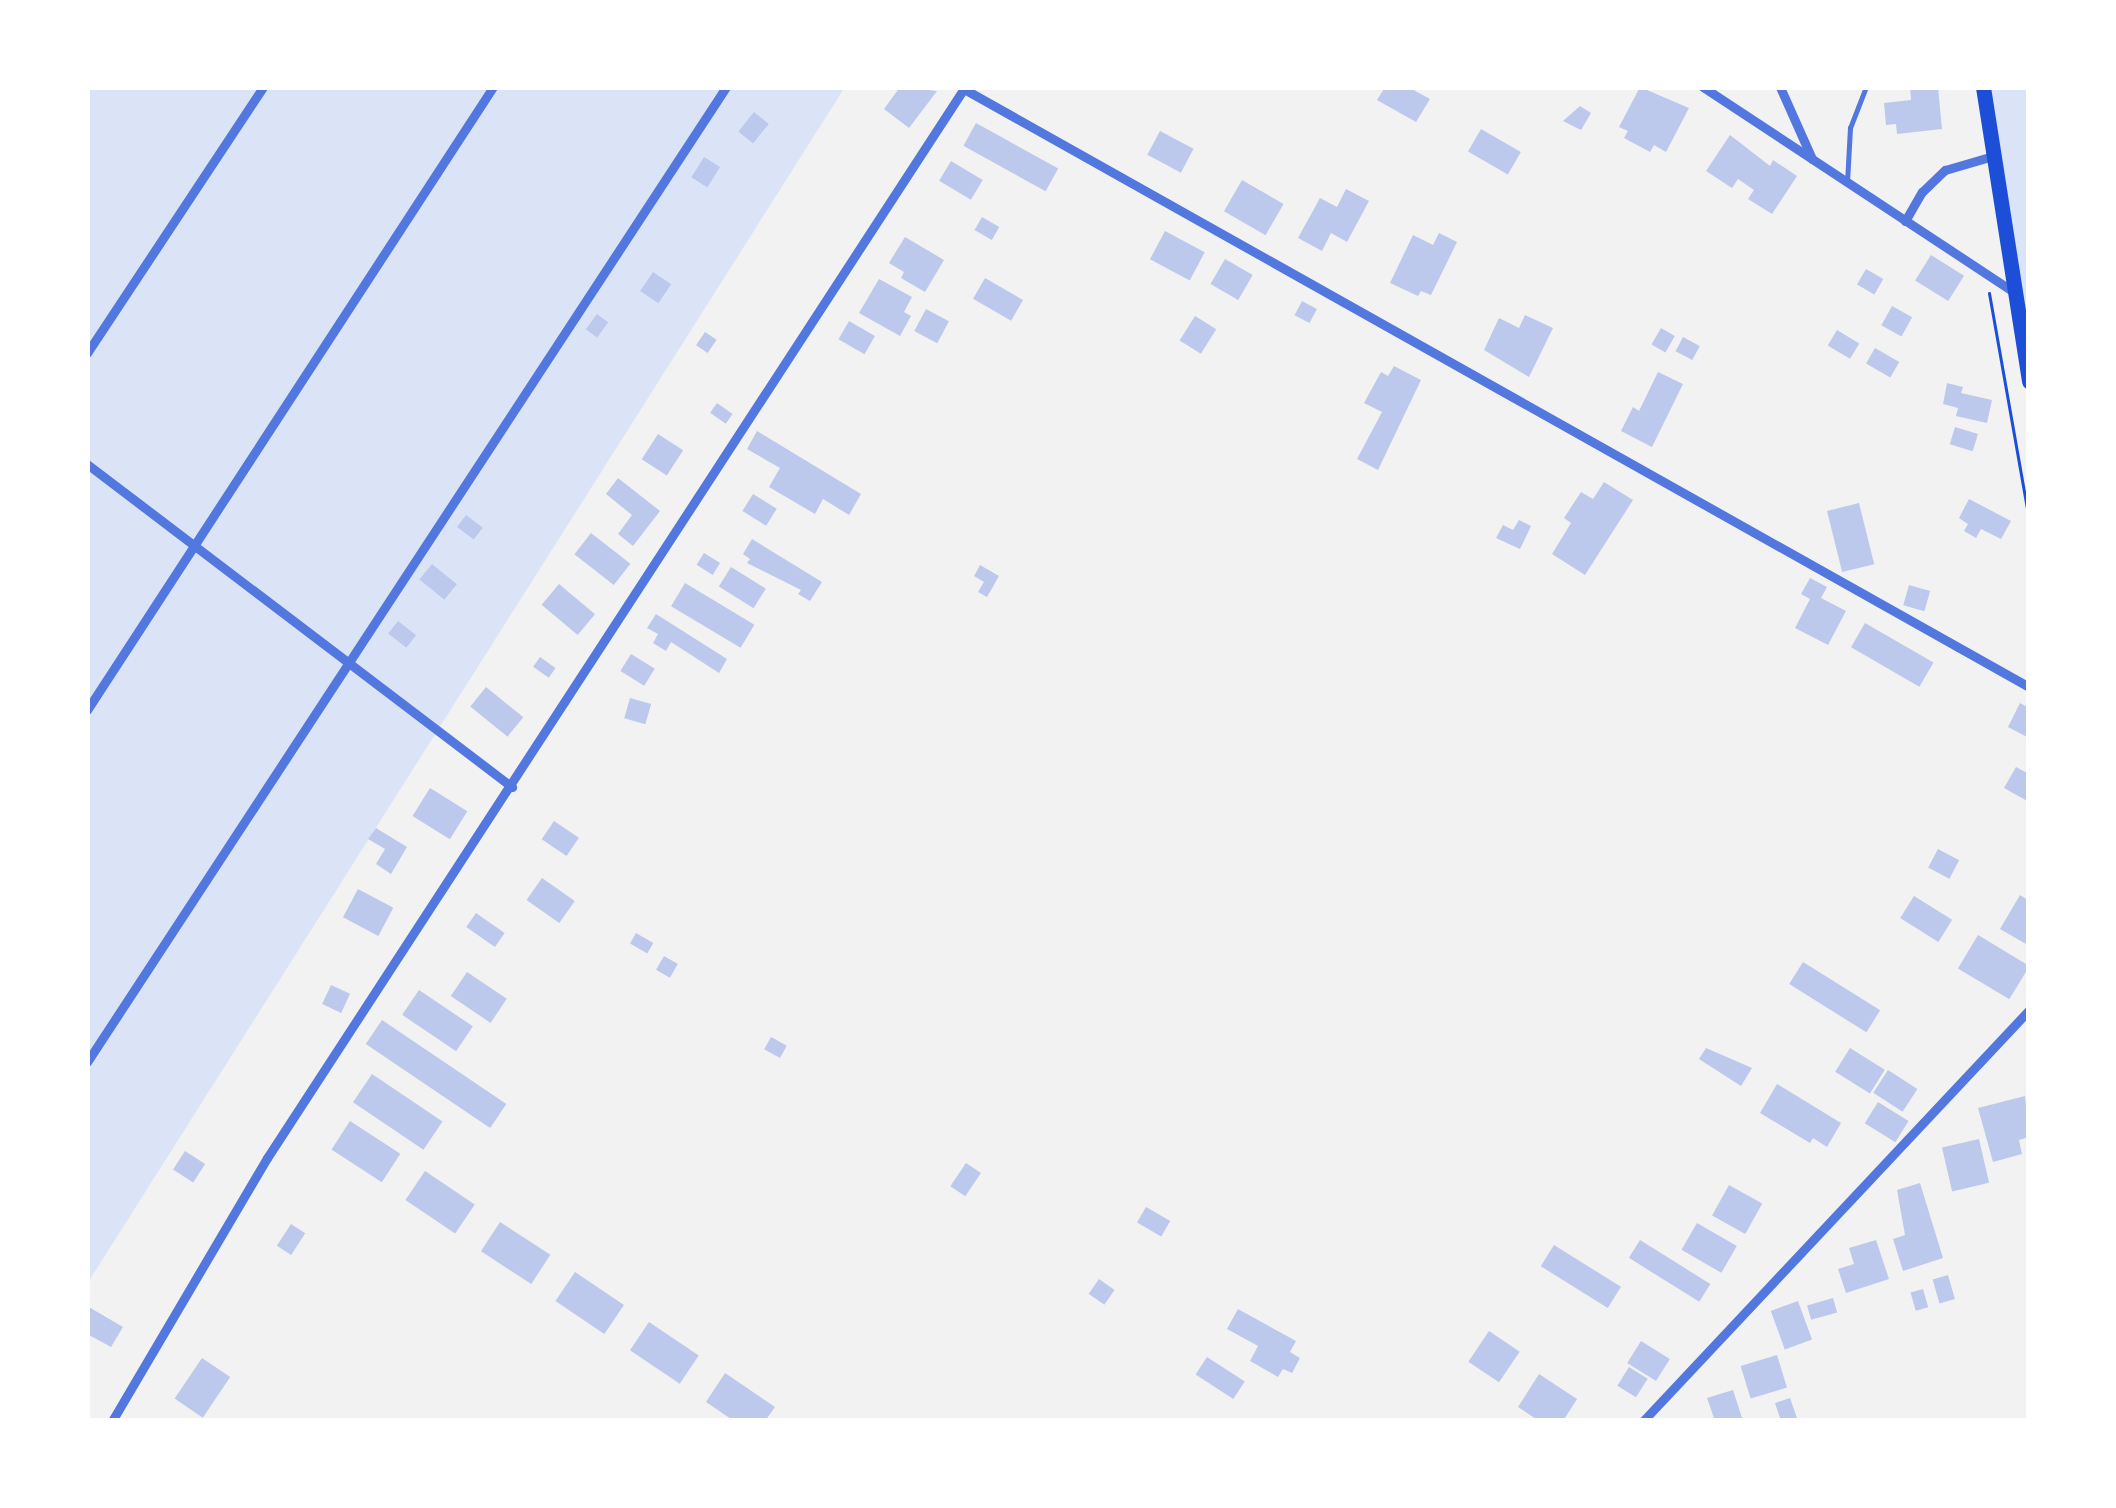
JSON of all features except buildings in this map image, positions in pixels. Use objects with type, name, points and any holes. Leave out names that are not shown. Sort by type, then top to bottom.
[{"type":"main road","points":[[1983,87],[2029,381]]},
{"type":"street","points":[[87,353],[262,87]]},
{"type":"street","points":[[87,710],[493,87]]},
{"type":"street","points":[[87,1062],[726,87]]},
{"type":"street","points":[[1703,87],[2012,291]]},
{"type":"street","points":[[1780,87],[1813,160]]},
{"type":"street","points":[[112,1421],[255,1178],[964,88],[2029,687]]},
{"type":"street","points":[[1905,221],[1922,192],[1945,170],[1993,156]]},
{"type":"street","points":[[87,464],[512,787]]},
{"type":"street","points":[[1643,1421],[2029,1010]]},
{"type":"lane","points":[[1847,183],[1850,128],[1866,87]]},
{"type":"path","points":[[1985,273],[2029,521]]},
{"type":"shaded area","points":[[87,87],[845,87],[87,1284]]},
{"type":"shaded area","points":[[1983,87],[2029,87],[2029,381]]}]
